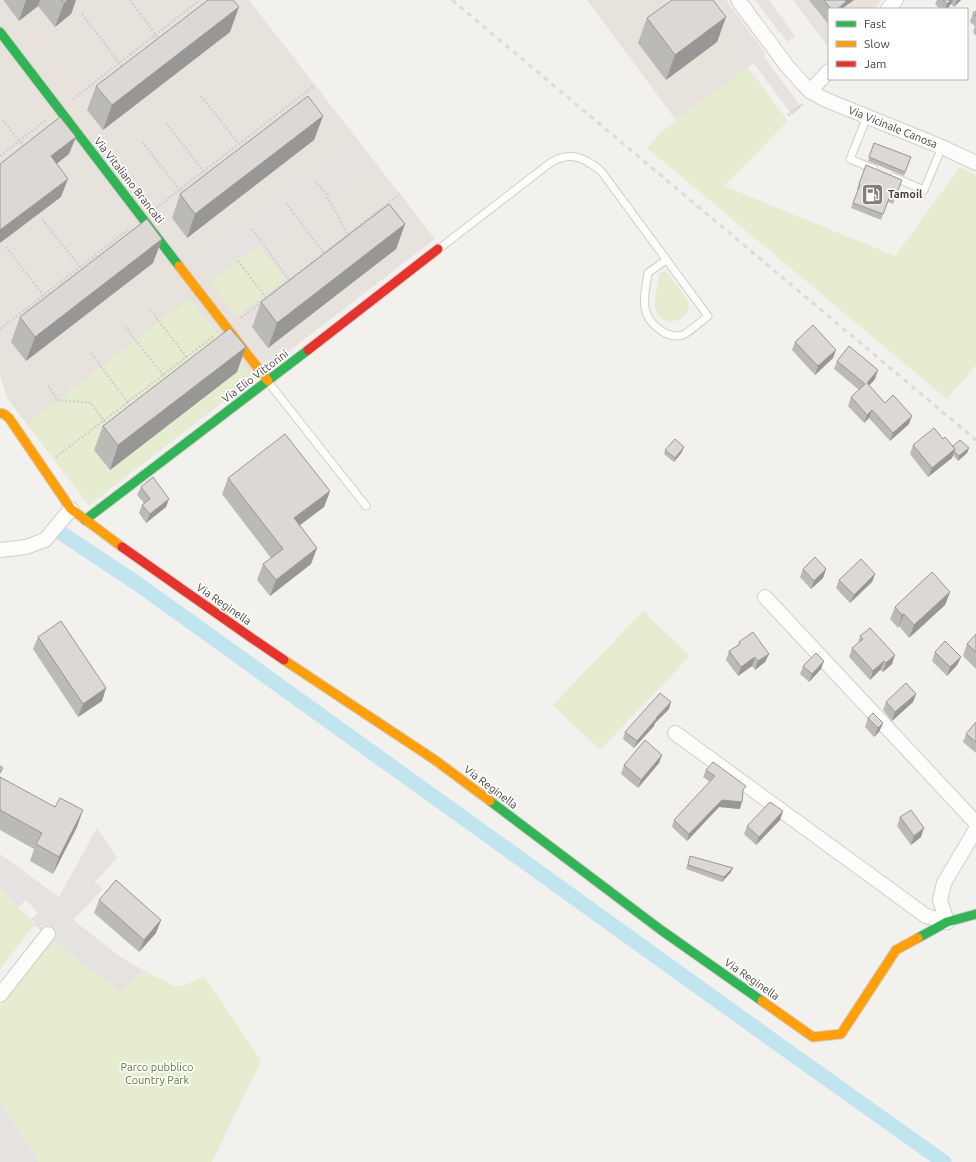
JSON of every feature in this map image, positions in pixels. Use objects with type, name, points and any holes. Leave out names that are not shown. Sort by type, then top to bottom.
[{"type":"street","points":[[738,0],[809,97],[828,72]]},
{"type":"street","points":[[889,8],[896,0]]},
{"type":"street","name":"Via Vitaliano Brancati","points":[[0,32],[268,381]]},
{"type":"street","name":"Via Vicinale Canosa","points":[[809,97],[841,106],[942,147],[976,163]]},
{"type":"street","name":"Via Elio Vittorini","points":[[85,520],[438,249]]},
{"type":"street","name":"Via Reginella","points":[[0,414],[4,414],[9,418],[67,513],[85,520],[252,639],[435,760],[661,930],[813,1037],[841,1034],[896,950],[947,922],[976,914]]},
{"type":"street","points":[[0,550],[26,547],[45,540],[67,513]]},
{"type":"street","points":[[765,597],[976,823]]},
{"type":"street","points":[[675,732],[926,916],[947,922]]},
{"type":"street","points":[[947,922],[940,900],[944,883],[976,829]]},
{"type":"street","points":[[0,995],[48,934]]},
{"type":"lane","points":[[867,117],[850,159],[880,172]]},
{"type":"lane","points":[[887,175],[924,190],[942,147]]},
{"type":"lane","points":[[438,249],[550,163],[564,156],[572,156],[587,161],[601,171],[708,316],[682,336],[668,334],[657,328],[648,319],[644,303],[648,273],[666,260]]},
{"type":"lane","points":[[268,381],[366,506]]},
{"type":"path","points":[[130,0],[163,44]]},
{"type":"path","points":[[69,102],[200,0]]},
{"type":"path","points":[[82,14],[127,72]]},
{"type":"path","points":[[178,17],[182,22]]},
{"type":"path","points":[[96,81],[100,86]]},
{"type":"path","points":[[153,211],[315,85]]},
{"type":"path","points":[[201,96],[247,153]]},
{"type":"path","points":[[788,115],[809,97]]},
{"type":"path","points":[[0,156],[51,116]]},
{"type":"path","points":[[3,120],[26,150]]},
{"type":"path","points":[[166,123],[211,181]]},
{"type":"path","points":[[142,142],[187,199]]},
{"type":"path","points":[[315,181],[326,194],[352,240]]},
{"type":"path","points":[[237,321],[400,194]]},
{"type":"path","points":[[286,203],[328,259]]},
{"type":"path","points":[[42,219],[87,276]]},
{"type":"path","points":[[0,329],[134,225]]},
{"type":"path","points":[[252,229],[293,286]]},
{"type":"path","points":[[6,247],[50,304]]},
{"type":"path","points":[[103,249],[106,254]]},
{"type":"path","points":[[238,261],[271,304]]},
{"type":"path","points":[[149,308],[190,362]]},
{"type":"path","points":[[20,313],[23,318]]},
{"type":"path","points":[[125,327],[170,384]]},
{"type":"path","points":[[54,459],[217,333]]},
{"type":"path","points":[[91,353],[134,412]]},
{"type":"path","points":[[48,386],[58,400],[91,403],[111,430]]},
{"type":"shaded area","points":[[0,0],[249,0],[435,239],[89,505],[7,398],[0,376]]},
{"type":"shaded area","points":[[587,0],[726,0],[766,54],[676,120]]},
{"type":"shaded area","points":[[707,0],[722,0],[801,107],[792,115]]},
{"type":"shaded area","points":[[755,0],[769,0],[795,36],[787,42]]},
{"type":"shaded area","points":[[793,0],[882,0],[875,8],[828,8],[828,47]]},
{"type":"shaded area","points":[[355,142],[370,160],[214,279],[200,260]]},
{"type":"shaded area","points":[[97,828],[117,858],[95,882],[103,889],[73,920],[122,958],[143,970],[121,993],[34,925],[35,923],[31,919],[38,913],[26,900],[18,907],[0,888],[0,854],[59,897]]},
{"type":"shaded area","points":[[0,1103],[39,1162],[0,1162]]},
{"type":"green space","points":[[748,67],[788,121],[724,186],[895,256],[960,167],[976,175],[976,365],[947,399],[647,148],[657,136],[676,120]]},
{"type":"green space","points":[[259,246],[285,280],[236,316],[211,282]]},
{"type":"green space","points":[[663,271],[667,273],[679,288],[688,303],[688,310],[685,315],[681,319],[675,321],[664,320],[659,317],[655,307],[659,274]]},
{"type":"green space","points":[[190,298],[252,378],[89,505],[27,424]]},
{"type":"green space","points":[[643,611],[690,656],[600,750],[553,705]]},
{"type":"green space","points":[[0,889],[35,924],[0,969]]},
{"type":"green space","name":"Parco pubblico Country Park","points":[[51,937],[121,993],[143,970],[173,986],[183,986],[204,976],[261,1061],[212,1162],[39,1162],[0,1103],[0,1005]]},
{"type":"building","points":[[61,0],[68,0],[64,3]]},
{"type":"building","points":[[208,0],[233,0],[239,7],[112,105],[96,86]]},
{"type":"building","points":[[672,0],[713,0],[726,17],[675,55],[647,18]]},
{"type":"building","points":[[824,0],[845,0],[846,2],[838,8],[830,8]]},
{"type":"building","points":[[943,0],[951,0],[947,4]]},
{"type":"building","points":[[308,96],[323,116],[195,214],[180,194]]},
{"type":"building","points":[[60,117],[76,137],[51,156],[68,179],[0,230],[0,164]]},
{"type":"building","points":[[874,143],[911,157],[905,172],[869,157]]},
{"type":"building","points":[[866,165],[902,180],[895,198],[890,196],[883,214],[853,203]]},
{"type":"building","points":[[389,204],[405,224],[277,323],[261,302]]},
{"type":"building","points":[[147,219],[162,239],[35,337],[20,317]]},
{"type":"building","points":[[813,325],[836,350],[818,366],[795,342]]},
{"type":"building","points":[[230,328],[246,347],[118,445],[103,426]]},
{"type":"building","points":[[849,346],[878,370],[867,383],[885,403],[893,395],[912,416],[893,433],[872,410],[867,415],[851,397],[865,384],[837,361]]},
{"type":"building","points":[[934,428],[943,439],[945,437],[955,449],[932,468],[913,445]]},
{"type":"building","points":[[285,434],[330,491],[294,518],[317,548],[276,580],[263,564],[283,549],[228,478]]},
{"type":"building","points":[[675,439],[684,447],[675,458],[665,450]]},
{"type":"building","points":[[960,440],[969,448],[959,456],[954,451],[955,449],[953,446]]},
{"type":"building","points":[[153,477],[169,499],[150,514],[142,505],[150,499],[141,487]]},
{"type":"building","points":[[815,557],[826,569],[814,581],[803,569]]},
{"type":"building","points":[[861,559],[875,574],[854,595],[839,580]]},
{"type":"building","points":[[932,572],[950,592],[914,625],[895,607]]},
{"type":"building","points":[[61,621],[106,688],[83,704],[38,637]]},
{"type":"building","points":[[870,628],[895,655],[886,663],[884,661],[873,671],[852,648],[863,639],[860,636]]},
{"type":"building","points":[[753,632],[769,654],[758,661],[755,657],[741,667],[729,651],[740,644],[739,642]]},
{"type":"building","points":[[976,634],[976,652],[967,644]]},
{"type":"building","points":[[945,641],[961,657],[950,667],[935,652]]},
{"type":"building","points":[[816,653],[824,661],[812,674],[803,666]]},
{"type":"building","points":[[906,683],[916,694],[895,712],[886,702]]},
{"type":"building","points":[[660,693],[671,702],[637,741],[625,732]]},
{"type":"building","points":[[873,713],[883,723],[878,728],[868,718]]},
{"type":"building","points":[[976,722],[976,742],[966,734]]},
{"type":"building","points":[[645,740],[662,755],[641,780],[624,765]]},
{"type":"building","points":[[713,762],[746,786],[743,790],[742,802],[722,800],[689,834],[674,820],[715,776],[706,770]]},
{"type":"building","points":[[0,766],[3,768],[0,773]]},
{"type":"building","points":[[0,777],[55,807],[60,798],[83,810],[59,857],[36,844],[42,833],[0,810]]},
{"type":"building","points":[[770,802],[783,811],[759,837],[747,826]]},
{"type":"building","points":[[911,810],[924,828],[914,836],[900,817]]},
{"type":"building","points":[[690,856],[733,868],[724,877],[688,865]]},
{"type":"building","points":[[116,880],[161,920],[144,940],[99,900]]},
{"type":"waterway","points":[[61,533],[138,584],[944,1162]]},
{"type":"railway","points":[[452,0],[976,440]]},
{"type":"traffic: fast","points":[[0,32],[179,266]]},
{"type":"traffic: fast","points":[[85,520],[308,350]]},
{"type":"traffic: fast","points":[[490,801],[661,930],[762,1001]]},
{"type":"traffic: fast","points":[[918,938],[947,922],[976,914]]},
{"type":"traffic: slow","points":[[179,266],[268,381]]},
{"type":"traffic: slow","points":[[0,413],[9,418],[71,509],[122,547]]},
{"type":"traffic: slow","points":[[284,660],[435,760],[490,801]]},
{"type":"traffic: slow","points":[[762,1001],[813,1037],[841,1034],[896,950],[918,938]]},
{"type":"traffic: jam","points":[[308,350],[438,249]]},
{"type":"traffic: jam","points":[[122,547],[284,660]]},
{"type":"place","name":"Tamoil","points":[[872,194]]}]
